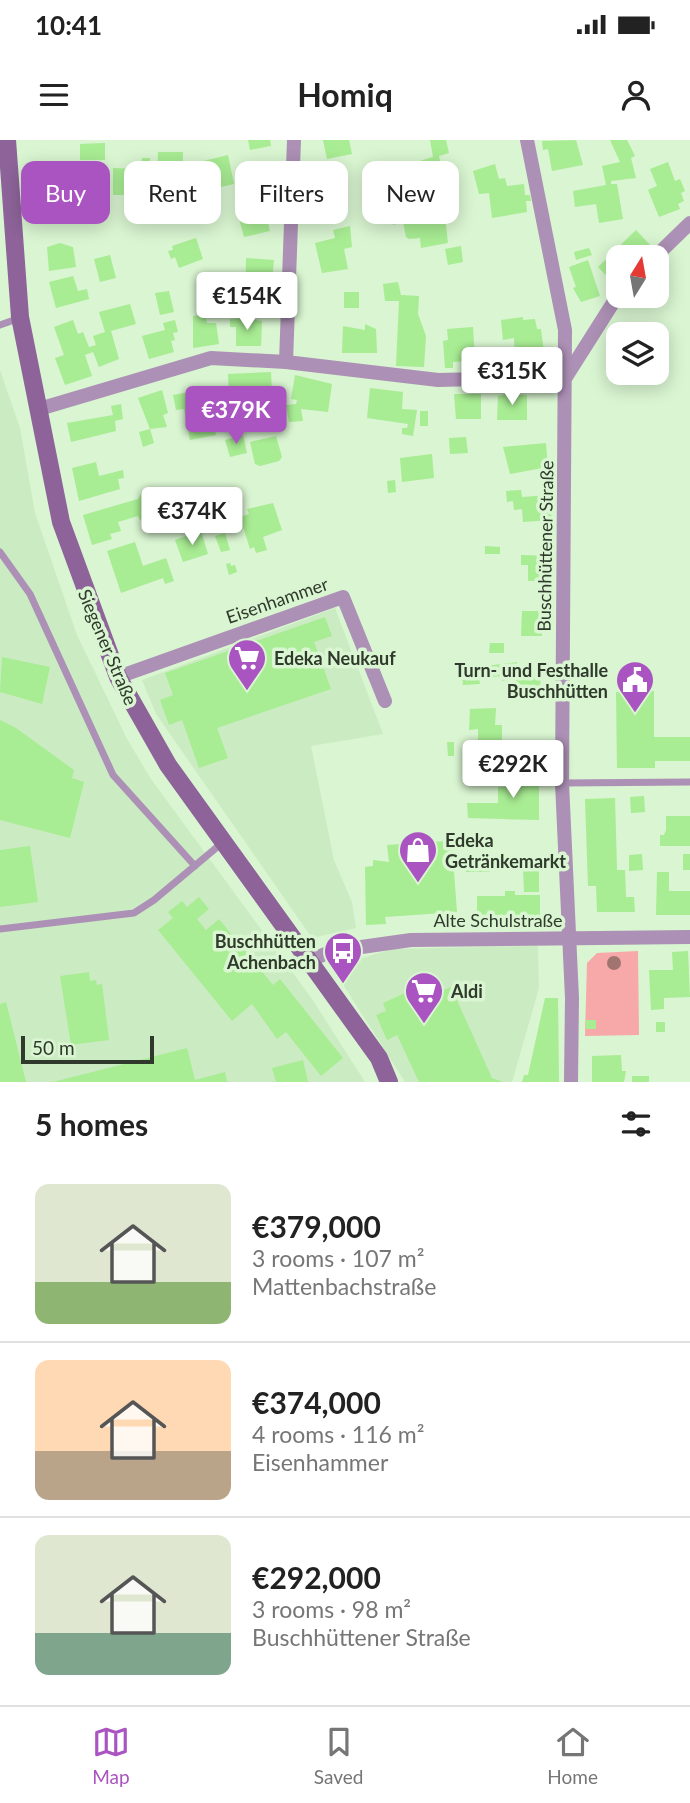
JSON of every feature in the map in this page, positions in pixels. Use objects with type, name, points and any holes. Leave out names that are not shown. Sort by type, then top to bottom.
[{"type":"main road","name":"Siegener Straße","points":[[7,140],[20,317],[61,522],[118,677],[168,765],[379,1058],[390,1082]]},
{"type":"street","points":[[286,362],[294,140]]},
{"type":"street","name":"Buschhüttener Straße","points":[[527,140],[565,330],[562,783],[567,938],[572,998],[571,1082]]},
{"type":"street","points":[[668,245],[689,225]]},
{"type":"street","points":[[39,409],[211,358],[286,362],[438,380],[566,377],[610,308]]},
{"type":"street","name":"Eisenhammer","points":[[118,677],[343,597],[385,701]]},
{"type":"street","name":"Alte Schulstraße","points":[[310,960],[333,951],[411,940],[690,937]]},
{"type":"lane","points":[[0,325],[20,317]]},
{"type":"lane","points":[[0,552],[30,594],[113,775],[195,866]]},
{"type":"lane","points":[[562,783],[690,782]]},
{"type":"lane","points":[[0,929],[134,913],[223,843]]},
{"type":"shaded area","points":[[0,370],[20,428],[35,513],[77,635],[127,739],[151,779],[312,999],[365,1082],[0,1082]]},
{"type":"shaded area","points":[[335,608],[383,734],[311,746],[334,860],[352,902],[356,928],[312,938],[156,714],[142,680]]},
{"type":"shaded area","points":[[538,946],[539,988],[512,1082],[405,1082],[332,967],[393,949]]},
{"type":"shaded area","points":[[638,951],[639,1035],[585,1036],[587,963],[597,953]]},
{"type":"building","points":[[248,140],[270,140],[271,146],[250,150]]},
{"type":"building","points":[[323,140],[349,140],[352,154],[327,159]]},
{"type":"building","points":[[430,140],[446,140],[449,153],[439,156],[440,161],[419,161],[433,157]]},
{"type":"building","points":[[576,140],[583,165],[552,171],[548,149],[543,150],[542,141]]},
{"type":"building","points":[[610,140],[627,140],[635,156],[631,158],[636,178],[611,181],[611,184],[617,184],[623,219],[599,223],[596,204],[575,207],[573,191],[606,185],[602,166],[620,162]]},
{"type":"building","points":[[105,143],[105,160],[80,160],[80,144]]},
{"type":"building","points":[[158,152],[183,152],[183,161],[158,161]]},
{"type":"building","points":[[228,155],[234,184],[221,187],[221,161],[203,161]]},
{"type":"building","points":[[668,162],[675,181],[680,179],[685,191],[681,193],[684,201],[678,204],[680,209],[659,217],[648,190],[657,186],[650,169]]},
{"type":"building","points":[[495,164],[499,179],[505,178],[507,186],[524,184],[525,195],[530,195],[531,201],[526,201],[527,212],[492,218],[489,193],[479,194],[473,171]]},
{"type":"building","points":[[113,168],[124,168],[124,195],[113,195]]},
{"type":"building","points":[[240,224],[268,224],[270,231],[244,237]]},
{"type":"building","points":[[403,224],[446,224],[448,243],[421,248],[420,238],[406,237]]},
{"type":"building","points":[[350,226],[352,247],[344,249],[348,269],[322,273],[315,243],[335,238],[333,230]]},
{"type":"building","points":[[636,230],[650,245],[621,245]]},
{"type":"building","points":[[196,238],[203,259],[179,268],[175,257],[171,259],[168,251],[173,250],[172,246]]},
{"type":"building","points":[[60,243],[73,247],[76,267],[49,271],[47,247]]},
{"type":"building","points":[[461,246],[463,262],[448,265],[445,249]]},
{"type":"building","points":[[589,248],[592,255],[576,260],[574,252]]},
{"type":"building","points":[[110,255],[116,278],[100,282],[94,259]]},
{"type":"building","points":[[246,258],[274,260],[271,290],[262,289],[260,316],[245,315]]},
{"type":"building","points":[[606,259],[606,276],[598,267]]},
{"type":"building","points":[[588,260],[600,296],[581,302],[573,288],[576,287],[569,267]]},
{"type":"building","points":[[73,276],[78,291],[87,289],[89,299],[56,308],[49,282]]},
{"type":"building","points":[[398,282],[401,295],[419,296],[418,314],[426,336],[424,367],[396,366],[399,301],[385,301],[383,284]]},
{"type":"building","points":[[169,291],[174,312],[160,315],[155,293]]},
{"type":"building","points":[[344,292],[359,292],[359,308],[344,308]]},
{"type":"building","points":[[130,304],[136,324],[111,331],[119,359],[99,367],[93,352],[85,355],[92,376],[65,385],[55,358],[64,355],[54,327],[73,320],[78,334],[83,332],[89,347],[96,345],[93,336],[105,332],[99,312]]},
{"type":"building","points":[[193,316],[206,317],[207,323],[216,323],[219,344],[193,348]]},
{"type":"building","points":[[523,317],[523,320],[535,319],[537,329],[541,329],[544,352],[515,357],[514,338],[503,340],[501,320]]},
{"type":"building","points":[[230,319],[262,321],[261,346],[236,346],[236,327],[230,327]]},
{"type":"building","points":[[175,320],[178,332],[173,333],[175,340],[171,341],[174,352],[149,359],[142,336],[165,330],[163,323]]},
{"type":"building","points":[[365,324],[376,329],[377,353],[342,353],[343,326],[365,330]]},
{"type":"building","points":[[473,327],[475,361],[453,362],[453,368],[445,368],[443,341],[448,340],[447,329]]},
{"type":"building","points":[[271,372],[272,393],[244,392],[244,397],[229,398],[228,374]]},
{"type":"building","points":[[295,375],[332,384],[328,412],[301,409],[303,421],[289,422],[286,405],[296,404],[297,400],[291,399]]},
{"type":"building","points":[[370,388],[403,392],[402,409],[417,410],[413,436],[402,434],[402,428],[407,428],[408,424],[367,418]]},
{"type":"building","points":[[162,390],[168,413],[163,415],[167,427],[150,429],[138,398]]},
{"type":"building","points":[[189,392],[192,407],[210,403],[216,435],[190,440],[184,409],[176,410],[173,395]]},
{"type":"building","points":[[454,394],[481,394],[481,419],[456,419]]},
{"type":"building","points":[[527,395],[527,420],[497,420],[498,396]]},
{"type":"building","points":[[280,402],[282,417],[274,418],[272,403]]},
{"type":"building","points":[[121,404],[123,419],[115,421],[116,431],[71,442],[67,423],[113,415],[111,406]]},
{"type":"building","points":[[420,411],[428,411],[428,426],[420,426]]},
{"type":"building","points":[[150,429],[154,443],[143,447],[139,432]]},
{"type":"building","points":[[243,435],[247,453],[230,457],[225,440]]},
{"type":"building","points":[[276,436],[282,457],[279,461],[260,466],[255,464],[250,442]]},
{"type":"building","points":[[466,437],[468,453],[450,454],[449,438]]},
{"type":"building","points":[[546,443],[548,467],[510,474],[503,447]]},
{"type":"building","points":[[432,454],[434,478],[402,482],[400,458]]},
{"type":"building","points":[[96,462],[99,476],[123,470],[124,478],[118,479],[120,489],[79,501],[72,468]]},
{"type":"building","points":[[395,480],[396,492],[388,493],[387,481]]},
{"type":"building","points":[[158,488],[166,512],[140,520],[138,516],[118,522],[121,531],[110,534],[112,539],[92,545],[83,515],[138,499],[142,492]]},
{"type":"building","points":[[521,490],[522,497],[550,495],[552,520],[523,522],[522,509],[514,510],[513,501],[507,502],[506,491]]},
{"type":"building","points":[[273,503],[282,530],[263,537],[267,550],[256,553],[254,547],[250,549],[240,517],[249,514],[247,509]]},
{"type":"building","points":[[201,531],[208,554],[183,562],[175,540]]},
{"type":"building","points":[[225,533],[230,550],[221,552],[215,536]]},
{"type":"building","points":[[135,542],[143,566],[166,558],[174,581],[165,584],[163,578],[121,593],[107,551]]},
{"type":"building","points":[[485,546],[500,547],[500,554],[485,554]]},
{"type":"building","points":[[521,555],[551,556],[550,581],[528,581],[528,565],[521,565]]},
{"type":"building","points":[[230,563],[231,566],[235,565],[237,572],[229,575],[226,564]]},
{"type":"building","points":[[522,611],[542,611],[542,636],[521,636]]},
{"type":"building","name":"Edeka Neukauf","points":[[325,617],[332,636],[314,642],[331,689],[217,728],[228,758],[199,768],[182,720],[169,725],[160,700],[173,695],[165,673]]},
{"type":"building","points":[[490,643],[504,643],[504,653],[489,653]]},
{"type":"building","points":[[2,657],[50,667],[42,704],[0,692]]},
{"type":"building","points":[[517,662],[517,669],[541,670],[540,696],[516,695],[516,679],[502,681],[502,676],[479,678],[480,684],[463,685],[461,669]]},
{"type":"building","name":"Turn- und Festhalle Buschhütten","points":[[654,691],[654,737],[690,737],[690,761],[655,761],[655,768],[617,768],[616,692]]},
{"type":"building","points":[[496,708],[495,725],[502,725],[502,757],[478,757],[478,729],[469,730],[470,709]]},
{"type":"building","points":[[0,720],[16,728],[74,770],[72,778],[84,782],[70,838],[0,820]]},
{"type":"building","points":[[447,742],[454,742],[454,756],[448,756]]},
{"type":"building","points":[[539,770],[539,820],[468,818],[467,803],[498,803],[498,787],[515,787],[515,771]]},
{"type":"building","points":[[644,796],[645,812],[631,813],[630,797]]},
{"type":"building","points":[[615,798],[617,870],[625,870],[626,897],[634,897],[635,912],[597,912],[596,886],[588,886],[585,799]]},
{"type":"building","points":[[666,816],[690,816],[690,846],[660,846],[660,835],[664,835],[666,830]]},
{"type":"building","name":"Edeka Getränkemarkt","points":[[446,841],[452,845],[457,912],[385,917],[386,924],[366,925],[365,867],[373,866],[373,860],[389,862],[387,845]]},
{"type":"building","points":[[30,846],[38,902],[0,907],[0,850]]},
{"type":"building","points":[[642,854],[643,870],[629,871],[629,855]]},
{"type":"building","points":[[683,854],[690,854],[690,870],[683,870]]},
{"type":"building","points":[[490,856],[490,872],[466,872],[466,857]]},
{"type":"building","points":[[523,868],[539,868],[539,892],[524,892]]},
{"type":"building","points":[[657,872],[669,872],[669,891],[690,891],[690,915],[656,915]]},
{"type":"building","points":[[505,891],[515,891],[515,895],[540,895],[540,918],[481,923],[477,919],[477,896],[505,896]]},
{"type":"building","points":[[199,897],[209,909],[197,919],[206,930],[219,919],[273,985],[280,979],[343,1058],[321,1076],[286,1032],[277,1039],[252,1004],[232,1021],[158,930],[173,918],[168,912],[182,901],[187,907]]},
{"type":"building","points":[[688,951],[690,997],[664,998],[664,1009],[651,1010],[649,970],[673,970],[672,952]]},
{"type":"building","points":[[89,972],[90,981],[96,980],[97,985],[102,984],[109,1040],[71,1045],[60,976]]},
{"type":"building","name":"Aldi","points":[[429,982],[434,994],[451,987],[492,1078],[503,1082],[419,1082],[397,1035],[387,1040],[376,1015],[386,1011],[383,1003]]},
{"type":"building","points":[[545,998],[558,998],[559,1082],[522,1082],[524,1075],[528,1075]]},
{"type":"building","points":[[6,1002],[26,1082],[0,1082],[0,1004]]},
{"type":"building","points":[[586,1020],[596,1020],[596,1029],[586,1029]]},
{"type":"building","points":[[656,1022],[665,1022],[665,1032],[656,1032]]},
{"type":"building","points":[[187,1048],[195,1080],[225,1072],[227,1082],[53,1082]]},
{"type":"building","points":[[621,1055],[622,1071],[626,1071],[624,1082],[592,1082],[592,1056]]},
{"type":"building","points":[[303,1060],[308,1082],[276,1082],[272,1068]]},
{"type":"building","points":[[632,1076],[649,1076],[649,1082],[632,1082]]},
{"type":"place","name":"Edeka Neukauf","points":[[247,692]]},
{"type":"place","name":"Turn- und Festhalle Buschhütten","points":[[635,714]]},
{"type":"place","name":"Edeka Getränkemarkt","points":[[418,884]]},
{"type":"place","name":"Buschhütten Achenbach","points":[[343,985]]},
{"type":"place","name":"Aldi","points":[[424,1025]]}]
